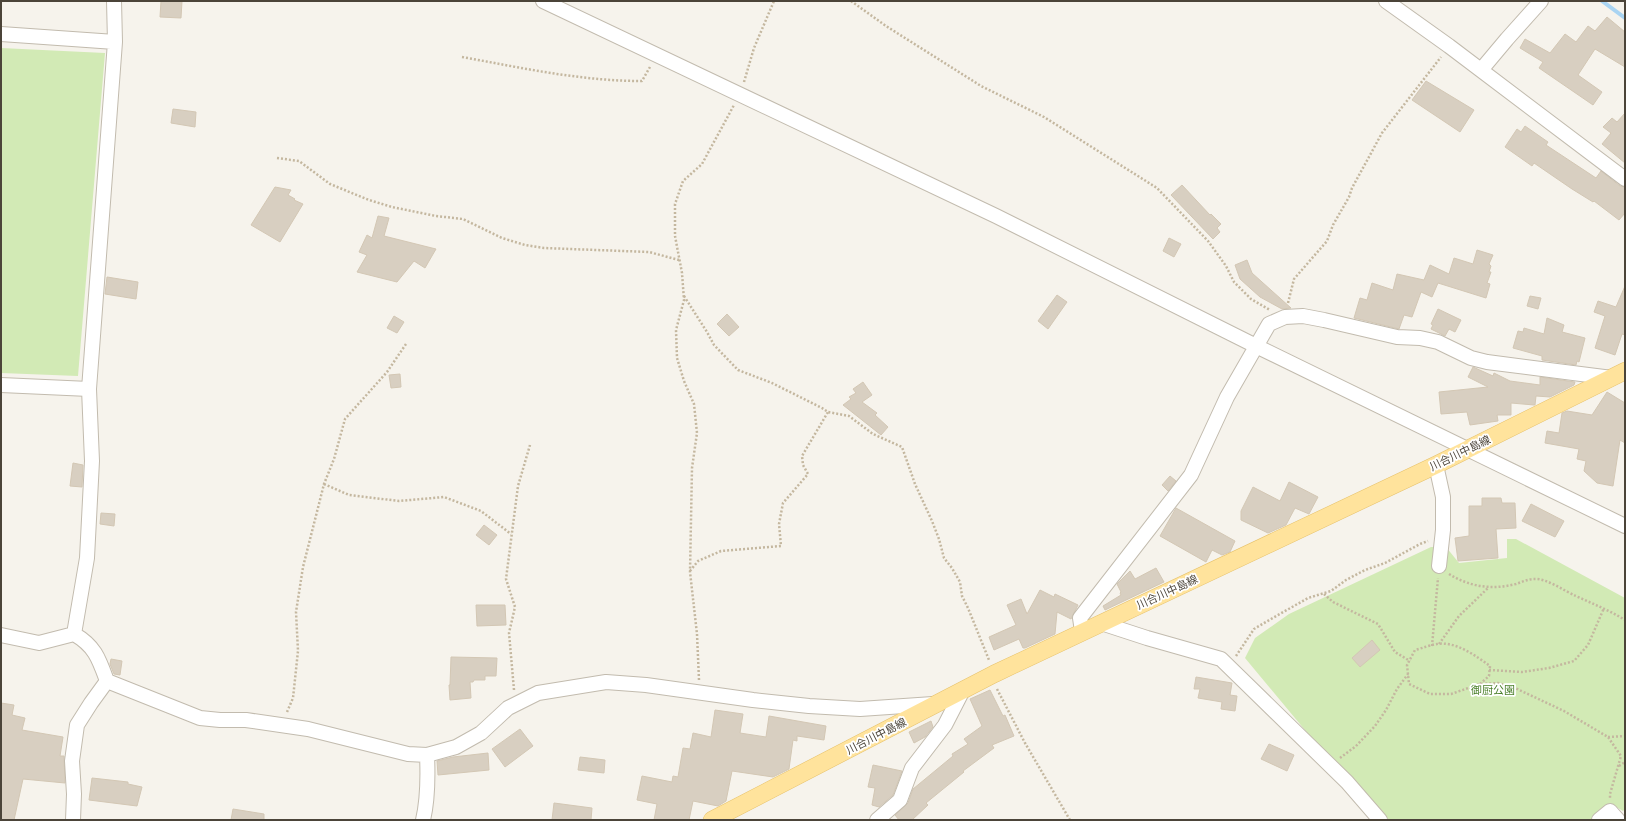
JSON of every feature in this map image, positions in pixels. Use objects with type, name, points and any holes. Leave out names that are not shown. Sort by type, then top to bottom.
[{"type":"main road","name":"川合川中島線","points":[[712,820],[992,675],[1082,631],[1436,465],[1618,375]]},
{"type":"street","points":[[74,634],[87,558],[92,461],[89,389],[115,42],[114,1]]},
{"type":"street","points":[[543,1],[996,216],[1467,450],[1625,526]]},
{"type":"street","points":[[1386,1],[1449,46],[1625,179]]},
{"type":"street","points":[[1481,70],[1541,1]]},
{"type":"street","points":[[1,34],[115,42]]},
{"type":"street","points":[[1082,631],[1080,618],[1191,475],[1227,397],[1268,324],[1285,317],[1303,316],[1397,337],[1420,338],[1438,342],[1471,358],[1487,362],[1618,375]]},
{"type":"street","points":[[1,385],[89,389]]},
{"type":"street","points":[[1436,465],[1443,497],[1442,537],[1439,566]]},
{"type":"street","points":[[1101,623],[1221,659],[1347,782],[1380,820]]},
{"type":"street","points":[[1,635],[39,643],[74,634],[86,641],[98,657],[107,681],[200,718],[246,720],[281,725],[402,752],[427,755],[456,747],[481,733],[508,708],[538,693],[606,682],[646,685],[767,702],[860,709],[939,703]]},
{"type":"street","points":[[73,820],[74,794],[72,761],[77,725],[107,681]]},
{"type":"street","points":[[877,820],[900,800],[912,768],[945,725],[963,690]]},
{"type":"street","points":[[423,820],[426,808],[428,780],[427,755]]},
{"type":"path","points":[[699,693],[697,634],[690,572],[692,468],[697,434],[694,404],[684,381],[677,358],[676,330],[684,296],[675,236],[675,204],[683,181],[702,164],[740,95],[748,74],[754,48],[774,1]]},
{"type":"path","points":[[851,1],[886,26],[981,86],[1044,116],[1157,188],[1208,241],[1226,266],[1234,282],[1251,299],[1285,317],[1294,279],[1327,241],[1333,225],[1382,133],[1449,46]]},
{"type":"path","points":[[462,57],[570,77],[630,81],[642,80],[647,74],[656,55]]},
{"type":"path","points":[[277,158],[299,161],[330,184],[369,200],[428,215],[463,219],[502,238],[525,245],[544,248],[649,252],[679,260]]},
{"type":"path","points":[[684,296],[714,345],[738,370],[772,383],[828,412],[849,416],[873,434],[902,447],[915,484],[939,539],[944,558],[960,582],[962,596],[968,608],[992,675],[1024,743],[1070,820]]},
{"type":"path","points":[[281,725],[293,698],[298,651],[296,612],[303,567],[324,484],[334,459],[345,419],[387,372],[406,344]]},
{"type":"path","points":[[690,572],[698,561],[721,551],[780,546],[780,524],[783,504],[808,474],[803,465],[802,456],[828,412]]},
{"type":"path","points":[[515,704],[509,633],[515,607],[506,579],[518,486],[530,445]]},
{"type":"path","points":[[324,484],[349,495],[400,501],[444,496],[481,511],[511,535]]},
{"type":"path","points":[[1230,668],[1242,646],[1254,629],[1308,598],[1331,591],[1346,580],[1365,570],[1385,563],[1420,544],[1442,537]]},
{"type":"path","points":[[1439,566],[1450,575],[1462,581],[1489,588],[1516,584],[1534,578],[1554,584],[1574,596],[1604,608],[1625,620]]},
{"type":"path","points":[[1432,646],[1439,566]]},
{"type":"path","points":[[1439,644],[1459,616],[1489,588]]},
{"type":"path","points":[[1324,594],[1333,602],[1378,624],[1395,652],[1410,661]]},
{"type":"path","points":[[1489,670],[1522,672],[1549,668],[1574,661],[1588,644],[1604,608]]},
{"type":"path","points":[[1480,684],[1489,676],[1490,666],[1480,658],[1459,647],[1439,644],[1415,650],[1407,665],[1409,684],[1430,694],[1451,694],[1480,684],[1498,683],[1515,688],[1564,711],[1608,737],[1621,756],[1610,794],[1609,817]]},
{"type":"path","points":[[1331,767],[1343,755],[1356,746],[1375,726],[1386,710],[1397,689],[1408,674]]},
{"type":"path","points":[[1608,737],[1625,736]]},
{"type":"path","points":[[1618,766],[1625,762]]},
{"type":"green space","points":[[1,48],[105,53],[78,376],[1,373]]},
{"type":"green space","name":"御厨公園","points":[[1507,539],[1516,539],[1625,598],[1625,809],[1623,811],[1611,804],[1591,820],[1389,820],[1347,774],[1319,747],[1245,658],[1255,638],[1289,614],[1431,547],[1446,547],[1459,563],[1507,558]]},
{"type":"building","points":[[161,1],[182,1],[181,18],[160,17]]},
{"type":"building","points":[[1607,17],[1625,32],[1625,67],[1595,49],[1578,75],[1602,92],[1593,105],[1539,68],[1543,62],[1520,48],[1525,39],[1550,53],[1565,34],[1576,42],[1588,26],[1595,31]]},
{"type":"building","points":[[1426,81],[1474,110],[1460,132],[1412,100]]},
{"type":"building","points":[[173,109],[196,112],[195,127],[171,123]]},
{"type":"building","points":[[1625,113],[1625,163],[1602,144],[1611,133],[1603,127],[1612,118],[1617,122]]},
{"type":"building","points":[[1525,126],[1548,142],[1546,145],[1596,178],[1601,171],[1620,186],[1625,187],[1625,213],[1619,220],[1594,201],[1593,202],[1572,189],[1534,163],[1532,166],[1505,147],[1517,129],[1521,132]]},
{"type":"building","points":[[1182,185],[1210,215],[1211,214],[1221,224],[1217,228],[1220,232],[1213,239],[1171,195]]},
{"type":"building","points":[[275,187],[291,190],[288,195],[295,199],[294,200],[303,204],[280,242],[251,225]]},
{"type":"building","points":[[378,216],[389,218],[384,236],[436,249],[425,268],[414,261],[397,282],[357,272],[367,255],[359,252],[367,235],[372,238]]},
{"type":"building","points":[[1169,238],[1181,244],[1174,257],[1163,251]]},
{"type":"building","points":[[1477,250],[1493,255],[1489,264],[1491,266],[1489,272],[1491,272],[1487,283],[1490,284],[1486,298],[1438,283],[1432,297],[1421,292],[1412,317],[1404,315],[1399,329],[1354,318],[1360,298],[1367,300],[1372,283],[1393,290],[1397,274],[1424,280],[1430,265],[1449,274],[1454,258],[1473,264]]},
{"type":"building","points":[[1247,260],[1252,273],[1291,308],[1282,309],[1260,297],[1240,279],[1235,265]]},
{"type":"building","points":[[107,277],[138,282],[136,299],[105,294]]},
{"type":"building","points":[[1625,286],[1625,335],[1622,334],[1615,355],[1595,348],[1605,316],[1594,312],[1598,301],[1616,307]]},
{"type":"building","points":[[1057,295],[1067,302],[1048,329],[1038,321]]},
{"type":"building","points":[[1530,296],[1541,298],[1538,309],[1527,306]]},
{"type":"building","points":[[1438,309],[1461,320],[1455,332],[1449,329],[1445,336],[1431,329],[1433,325],[1431,324]]},
{"type":"building","points":[[727,314],[739,327],[729,336],[717,324]]},
{"type":"building","points":[[394,316],[404,322],[397,333],[387,328]]},
{"type":"building","points":[[1547,318],[1564,325],[1562,332],[1585,338],[1579,362],[1577,361],[1576,365],[1542,360],[1542,356],[1513,348],[1518,331],[1523,332],[1524,328],[1544,334]]},
{"type":"building","points":[[1473,367],[1493,376],[1494,373],[1510,381],[1540,385],[1540,377],[1575,382],[1574,385],[1550,397],[1536,396],[1535,405],[1511,403],[1511,415],[1497,415],[1498,421],[1470,425],[1467,412],[1441,414],[1439,392],[1488,387],[1468,377]]},
{"type":"building","points":[[400,374],[401,387],[391,388],[389,375]]},
{"type":"building","points":[[863,382],[872,395],[862,402],[877,413],[875,415],[888,427],[881,435],[843,405],[851,399],[849,397],[856,393],[853,389]]},
{"type":"building","points":[[1607,392],[1625,403],[1625,443],[1620,440],[1613,486],[1597,483],[1584,471],[1586,461],[1577,459],[1579,449],[1545,443],[1547,431],[1559,433],[1562,413],[1567,411],[1592,415]]},
{"type":"building","points":[[73,463],[83,465],[82,487],[70,486]]},
{"type":"building","points":[[1170,476],[1176,481],[1168,491],[1162,485]]},
{"type":"building","points":[[1289,482],[1318,497],[1309,514],[1295,508],[1286,525],[1268,533],[1241,520],[1241,511],[1253,487],[1280,501]]},
{"type":"building","points":[[1482,498],[1501,498],[1502,503],[1515,503],[1516,528],[1496,529],[1498,558],[1458,561],[1455,538],[1469,536],[1469,506],[1482,506]]},
{"type":"building","points":[[1531,504],[1564,521],[1555,537],[1522,521]]},
{"type":"building","points":[[1176,508],[1235,541],[1230,552],[1222,555],[1212,550],[1206,562],[1160,536]]},
{"type":"building","points":[[101,513],[115,514],[114,526],[100,524]]},
{"type":"building","points":[[484,525],[497,535],[489,545],[476,535]]},
{"type":"building","points":[[1156,568],[1164,582],[1105,610],[1103,606],[1121,595],[1117,584],[1130,571],[1135,579]]},
{"type":"building","points":[[1040,590],[1054,597],[1055,594],[1078,605],[1071,619],[1057,612],[1055,634],[1025,648],[1023,648],[1019,639],[994,650],[989,637],[1016,625],[1007,605],[1021,599],[1027,614]]},
{"type":"building","points":[[476,605],[505,605],[506,625],[477,626]]},
{"type":"building","points":[[1372,640],[1380,650],[1360,667],[1352,658]]},
{"type":"building","points":[[451,657],[497,658],[496,676],[485,676],[485,680],[474,680],[473,682],[470,682],[471,698],[450,700],[449,685]]},
{"type":"building","points":[[111,659],[122,661],[120,675],[114,674],[110,664]]},
{"type":"building","points":[[1196,677],[1232,683],[1230,695],[1237,696],[1235,711],[1221,709],[1222,702],[1198,698],[1200,689],[1194,689]]},
{"type":"building","points":[[990,690],[1003,716],[1005,715],[1014,736],[992,745],[994,748],[963,771],[964,772],[926,803],[928,805],[912,820],[899,820],[895,815],[908,803],[913,789],[953,756],[952,754],[968,744],[964,739],[982,726],[970,699]]},
{"type":"building","points":[[1,703],[14,705],[12,715],[25,718],[22,730],[63,737],[60,756],[64,756],[65,783],[23,779],[14,820],[1,820]]},
{"type":"building","points":[[715,710],[743,714],[740,733],[766,737],[769,716],[826,726],[824,740],[797,736],[797,741],[793,740],[789,769],[773,777],[732,771],[726,801],[718,806],[693,801],[689,820],[654,820],[657,804],[637,800],[642,776],[672,782],[673,776],[678,777],[683,748],[690,749],[693,733],[711,737]]},
{"type":"building","points":[[931,721],[933,727],[925,737],[914,743],[909,732]]},
{"type":"building","points":[[520,729],[533,746],[505,767],[492,749]]},
{"type":"building","points":[[1269,744],[1294,755],[1287,771],[1261,759]]},
{"type":"building","points":[[488,753],[489,770],[438,775],[437,761],[453,757]]},
{"type":"building","points":[[580,757],[605,760],[604,773],[578,770]]},
{"type":"building","points":[[873,765],[902,771],[893,795],[879,807],[872,805],[875,788],[868,787]]},
{"type":"building","points":[[92,778],[128,782],[128,784],[142,787],[137,806],[89,800]]},
{"type":"building","points":[[554,803],[592,808],[591,820],[552,820]]},
{"type":"building","points":[[233,809],[264,814],[264,820],[231,820]]},
{"type":"waterway","points":[[1602,1],[1625,18]]}]
